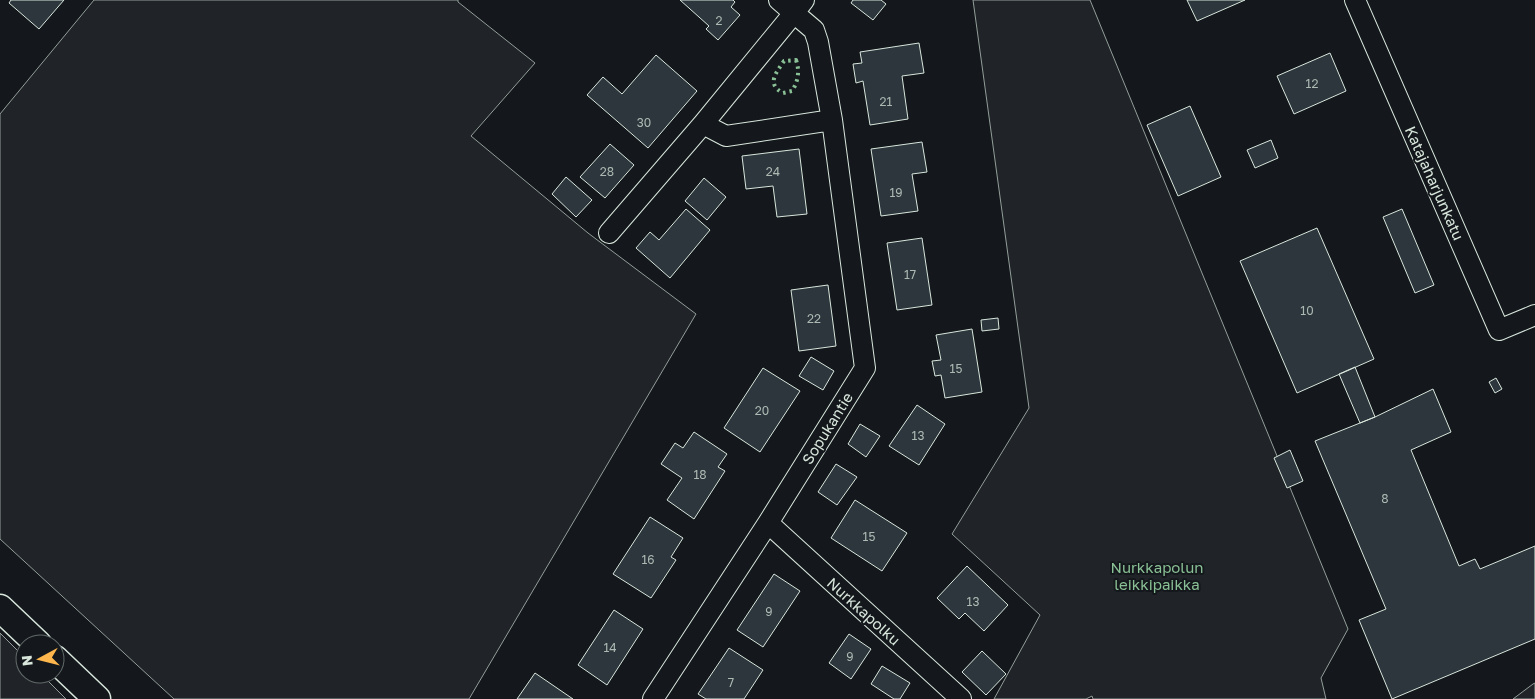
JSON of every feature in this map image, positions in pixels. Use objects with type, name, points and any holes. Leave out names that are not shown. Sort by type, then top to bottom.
[{"type":"street","name":"Sopukantie","points":[[653,699],[768,523],[865,368],[832,120],[818,42],[814,30],[799,7],[778,0]]},
{"type":"street","name":"Katajaharjunkatu","points":[[1355,0],[1499,330],[1535,315]]},
{"type":"street","points":[[609,233],[703,124],[799,7]]},
{"type":"street","points":[[703,124],[726,136],[832,120]]},
{"type":"street","name":"Nurkkapolku","points":[[768,523],[961,699]]},
{"type":"street","points":[[0,608],[27,634]]},
{"type":"street","points":[[65,669],[97,699]]},
{"type":"green space","points":[[94,0],[458,0],[458,2],[535,63],[471,136],[588,233],[696,314],[469,699],[174,699],[0,539],[0,114]]},
{"type":"green space","name":"Nurkkapolun leikkipaikka","points":[[973,0],[1090,0],[1348,629],[1321,678],[1326,699],[1093,699],[1092,696],[1086,699],[994,699],[1040,615],[952,534],[1029,408]]},
{"type":"green space","points":[[0,633],[15,648],[15,684],[51,684],[66,699],[0,699]]},
{"type":"green space","points":[[1535,683],[1535,699],[1513,699],[1533,684]]},
{"type":"building","points":[[11,0],[64,0],[39,29],[9,3]]},
{"type":"building","points":[[680,0],[733,0],[735,2],[731,7],[740,15],[718,40],[706,29],[709,26]]},
{"type":"building","points":[[853,0],[881,0],[886,4],[873,20],[851,3]]},
{"type":"building","points":[[1187,0],[1245,0],[1197,21]]},
{"type":"building","points":[[919,43],[924,73],[902,76],[908,119],[870,125],[863,81],[856,83],[853,64],[862,63],[860,52]]},
{"type":"building","points":[[1330,53],[1346,91],[1294,114],[1277,76]]},
{"type":"building","points":[[656,55],[697,91],[648,148],[587,95],[603,77],[622,94]]},
{"type":"building","points":[[1190,106],[1221,177],[1178,196],[1147,125]]},
{"type":"building","points":[[1271,140],[1278,158],[1255,168],[1247,150]]},
{"type":"building","points":[[922,142],[927,172],[912,174],[918,211],[881,216],[871,149]]},
{"type":"building","points":[[610,144],[634,165],[605,198],[580,177]]},
{"type":"building","points":[[799,149],[807,214],[777,217],[773,186],[746,189],[742,156]]},
{"type":"building","points":[[566,177],[592,200],[576,217],[552,194]]},
{"type":"building","points":[[704,178],[726,197],[707,220],[685,201]]},
{"type":"building","points":[[686,209],[710,230],[670,278],[636,248],[650,232],[659,240]]},
{"type":"building","points":[[1402,209],[1434,285],[1415,293],[1383,217]]},
{"type":"building","points":[[1317,228],[1374,359],[1297,393],[1240,261]]},
{"type":"building","points":[[922,238],[932,305],[897,310],[887,243]]},
{"type":"building","points":[[828,285],[836,346],[799,351],[791,290]]},
{"type":"building","points":[[998,318],[999,329],[982,331],[981,320]]},
{"type":"building","points":[[972,329],[982,392],[945,398],[941,375],[935,376],[932,361],[941,360],[936,335]]},
{"type":"building","points":[[811,357],[834,371],[823,390],[799,376]]},
{"type":"building","points":[[1355,367],[1375,417],[1360,423],[1339,374]]},
{"type":"building","points":[[763,368],[800,391],[760,452],[724,428]]},
{"type":"building","points":[[1496,378],[1502,389],[1495,393],[1489,382]]},
{"type":"building","points":[[1433,389],[1451,432],[1411,450],[1459,566],[1475,559],[1480,569],[1535,546],[1535,639],[1392,699],[1359,620],[1386,609],[1315,441],[1375,417]]},
{"type":"building","points":[[917,405],[945,424],[919,465],[889,446]]},
{"type":"building","points":[[860,424],[880,436],[866,457],[848,444]]},
{"type":"building","points":[[694,432],[727,454],[718,467],[725,471],[694,519],[667,500],[682,478],[661,464],[675,443],[683,448]]},
{"type":"building","points":[[1290,450],[1303,481],[1287,488],[1274,458]]},
{"type":"building","points":[[836,464],[857,477],[837,505],[818,492]]},
{"type":"building","points":[[855,500],[907,533],[882,571],[831,538]]},
{"type":"building","points":[[650,517],[683,538],[671,557],[676,560],[651,598],[613,574]]},
{"type":"building","points":[[967,566],[1008,605],[984,631],[965,613],[959,619],[937,598]]},
{"type":"building","points":[[774,574],[800,591],[763,647],[737,630]]},
{"type":"building","points":[[614,610],[643,629],[607,685],[578,665]]},
{"type":"building","points":[[849,634],[871,649],[851,679],[829,663]]},
{"type":"building","points":[[729,648],[763,670],[744,699],[706,699],[698,694]]},
{"type":"building","points":[[982,651],[1006,674],[986,695],[962,672]]},
{"type":"building","points":[[882,666],[910,683],[900,699],[894,699],[871,684]]},
{"type":"building","points":[[535,673],[573,699],[517,699]]},
{"type":"hedge","points":[[796,60],[798,72],[796,84],[792,91],[783,93],[775,86],[774,78],[784,61],[796,60]]}]
